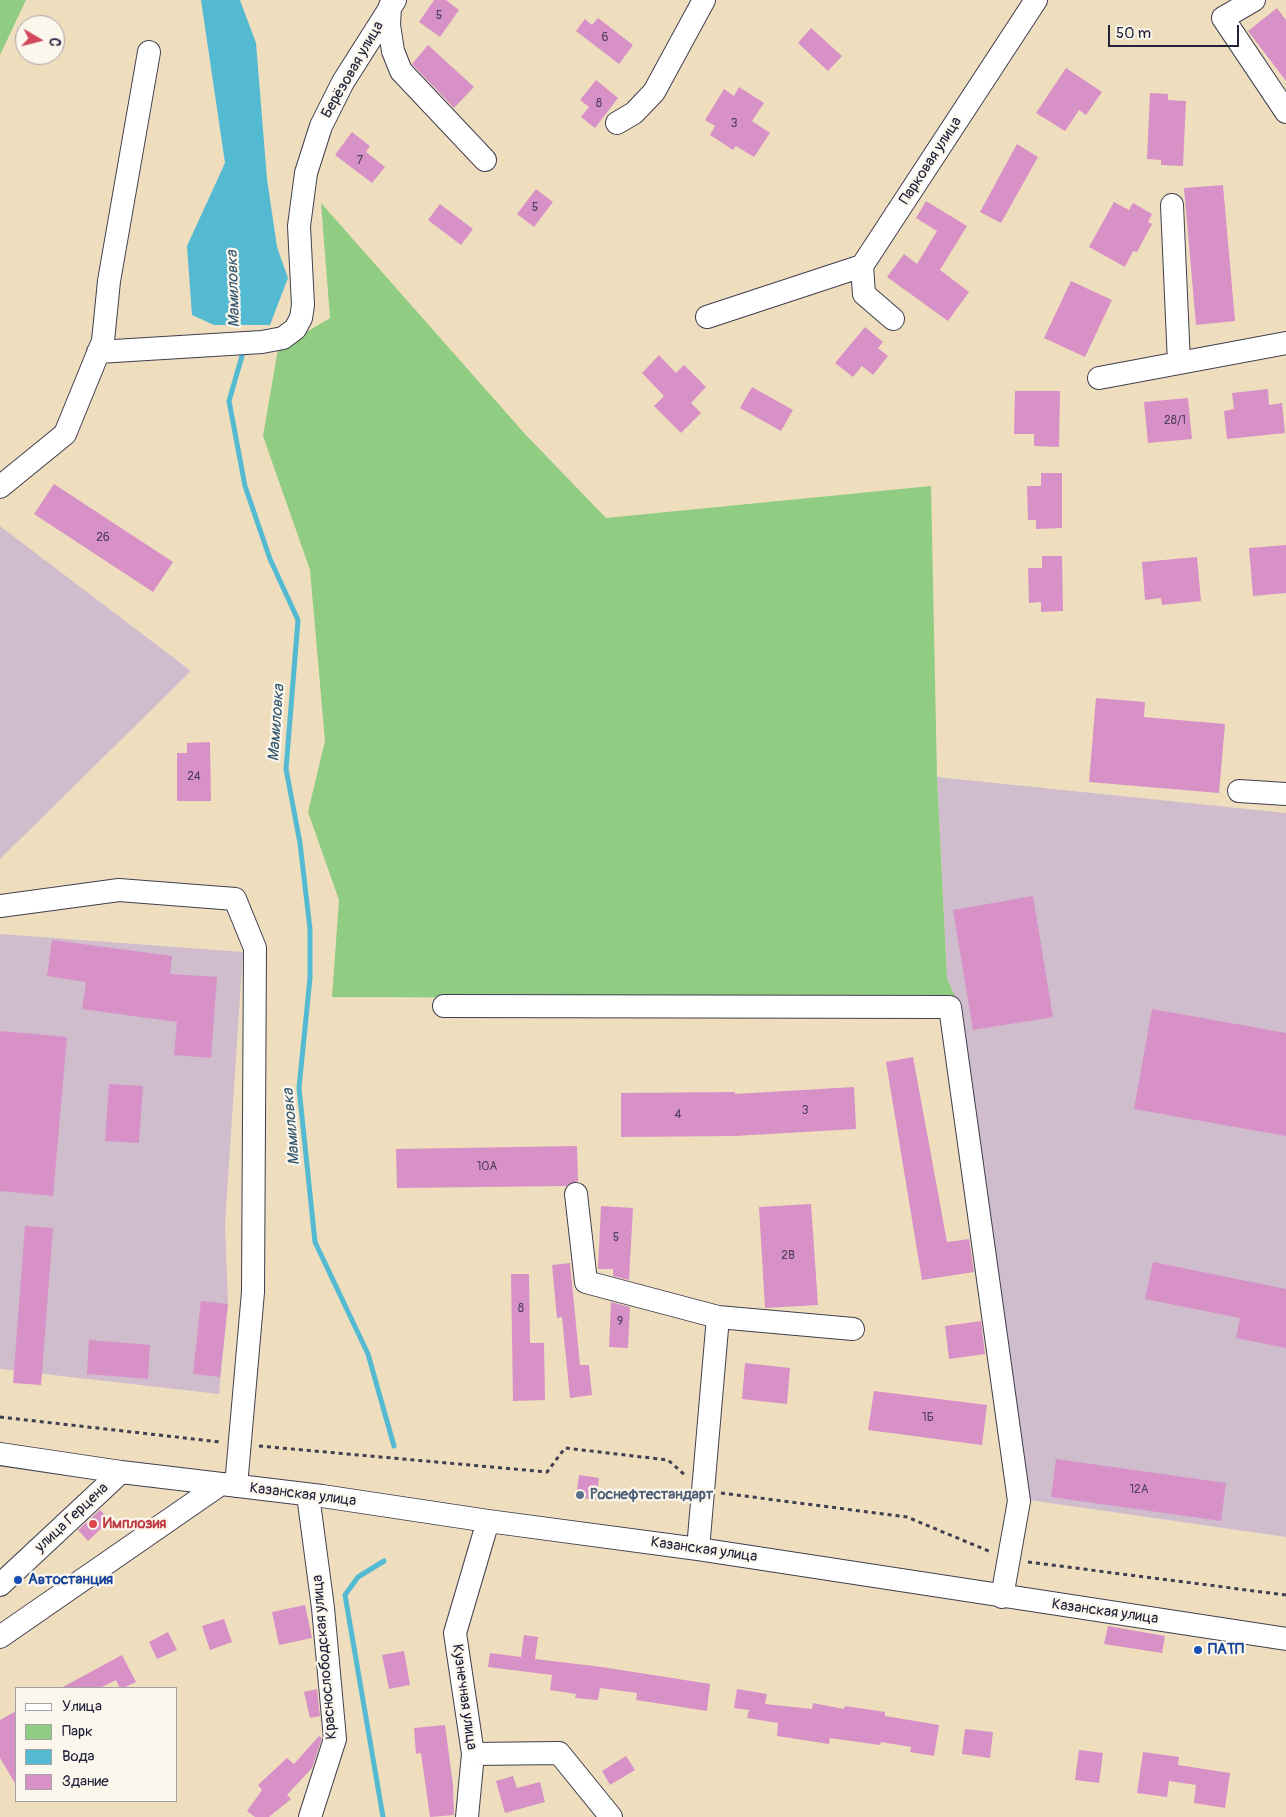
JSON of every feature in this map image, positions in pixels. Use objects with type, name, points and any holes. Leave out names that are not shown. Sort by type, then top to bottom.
[{"type":"street","points":[[617,123],[634,113],[654,92],[704,0]]},
{"type":"street","name":"Парковая улица","points":[[862,266],[1036,0]]},
{"type":"street","points":[[1254,0],[1223,18],[1286,112]]},
{"type":"street","points":[[393,3],[389,25],[393,51],[401,70],[485,160]]},
{"type":"street","name":"Берёзовая улица","points":[[98,352],[262,342],[283,338],[295,328],[301,318],[303,306],[299,226],[306,173],[321,126],[338,91],[393,3]]},
{"type":"street","points":[[0,488],[65,434],[102,341],[109,281],[149,52]]},
{"type":"street","points":[[1172,205],[1178,363]]},
{"type":"street","points":[[707,317],[862,266],[864,294],[893,319]]},
{"type":"street","points":[[1099,378],[1286,343]]},
{"type":"street","points":[[1239,790],[1286,794]]},
{"type":"street","points":[[0,906],[118,890],[235,899],[255,948],[254,1292],[240,1444],[229,1485],[0,1637]]},
{"type":"street","points":[[444,1006],[950,1007],[1019,1501],[1002,1597]]},
{"type":"street","points":[[576,1194],[586,1282],[718,1317],[853,1329]]},
{"type":"street","points":[[698,1549],[718,1317]]},
{"type":"street","name":"Казанская улица","points":[[0,1454],[121,1472],[308,1495],[698,1549],[1286,1639]]},
{"type":"street","name":"улица Герцена","points":[[0,1585],[121,1472]]},
{"type":"street","name":"Краснослободская улица","points":[[308,1495],[323,1608],[335,1739],[310,1817]]},
{"type":"street","name":"Кузнечная улица","points":[[467,1817],[473,1754],[455,1633],[488,1521]]},
{"type":"street","points":[[473,1754],[560,1753],[611,1817]]},
{"type":"path","points":[[0,1416],[240,1444],[547,1472],[565,1448],[668,1460],[703,1491],[907,1517],[1008,1560],[1286,1595]]},
{"type":"shaded area","points":[[0,526],[191,671],[0,859]]},
{"type":"shaded area","points":[[937,777],[1286,813],[1286,1537],[1022,1499],[956,999],[947,978]]},
{"type":"shaded area","points":[[0,934],[243,952],[225,1224],[228,1302],[219,1394],[0,1369]]},
{"type":"green space","points":[[0,0],[26,0],[19,15],[15,15],[15,23],[0,55]]},
{"type":"green space","points":[[321,203],[525,434],[606,518],[931,486],[937,777],[947,978],[956,999],[332,997],[339,900],[308,812],[325,741],[310,570],[263,436],[278,349],[330,318]]},
{"type":"water","points":[[201,0],[240,0],[256,43],[267,179],[277,247],[288,278],[270,325],[214,325],[192,315],[187,246],[225,163]]},
{"type":"building","points":[[434,0],[446,0],[459,10],[440,37],[419,22]]},
{"type":"building","points":[[1277,8],[1286,20],[1286,81],[1248,31]]},
{"type":"building","points":[[598,18],[633,45],[619,64],[576,31],[585,19],[592,25]]},
{"type":"building","points":[[811,28],[842,56],[828,71],[798,43]]},
{"type":"building","points":[[428,45],[474,87],[454,108],[412,64]]},
{"type":"building","points":[[1066,68],[1102,92],[1086,115],[1079,110],[1065,131],[1036,113]]},
{"type":"building","points":[[596,80],[618,98],[595,128],[581,117],[589,107],[580,100]]},
{"type":"building","points":[[739,87],[764,103],[752,121],[770,133],[754,157],[736,146],[733,150],[710,135],[715,126],[705,120],[724,89],[734,96]]},
{"type":"building","points":[[1150,93],[1168,94],[1168,100],[1186,101],[1183,166],[1161,165],[1161,160],[1147,159]]},
{"type":"building","points":[[352,132],[370,146],[366,152],[385,167],[372,183],[335,155]]},
{"type":"building","points":[[1017,144],[1038,157],[1001,223],[980,212]]},
{"type":"building","points":[[1223,185],[1235,321],[1196,325],[1184,188]]},
{"type":"building","points":[[536,189],[553,202],[534,227],[517,214]]},
{"type":"building","points":[[926,201],[967,226],[940,270],[969,292],[948,321],[887,277],[904,254],[917,264],[937,231],[916,218]]},
{"type":"building","points":[[1114,202],[1129,210],[1133,203],[1152,214],[1148,222],[1152,224],[1137,252],[1133,251],[1125,267],[1089,247]]},
{"type":"building","points":[[440,204],[473,229],[461,245],[428,220]]},
{"type":"building","points":[[1071,281],[1112,300],[1085,357],[1044,338]]},
{"type":"building","points":[[865,327],[883,342],[878,348],[888,356],[873,375],[862,366],[853,377],[835,363]]},
{"type":"building","points":[[659,355],[676,373],[684,365],[706,387],[691,403],[701,413],[681,433],[654,406],[664,396],[642,373]]},
{"type":"building","points":[[752,387],[793,410],[781,431],[740,408]]},
{"type":"building","points":[[1268,389],[1269,405],[1282,403],[1285,433],[1227,439],[1224,411],[1234,409],[1232,393]]},
{"type":"building","points":[[1015,391],[1060,391],[1059,447],[1034,446],[1034,434],[1014,434]]},
{"type":"building","points":[[1188,398],[1192,439],[1148,443],[1144,402]]},
{"type":"building","points":[[1041,473],[1062,473],[1062,528],[1036,529],[1036,520],[1028,520],[1027,486],[1041,486]]},
{"type":"building","points":[[54,484],[173,562],[153,592],[34,514]]},
{"type":"building","points":[[1286,545],[1286,593],[1253,596],[1249,548]]},
{"type":"building","points":[[1042,556],[1062,556],[1063,611],[1041,612],[1041,602],[1029,603],[1028,568],[1042,568]]},
{"type":"building","points":[[1197,557],[1201,601],[1162,605],[1161,598],[1145,600],[1142,562]]},
{"type":"building","points":[[1096,698],[1145,702],[1144,717],[1225,724],[1219,793],[1089,782]]},
{"type":"building","points":[[210,742],[211,801],[177,801],[177,753],[187,753],[187,743]]},
{"type":"building","points":[[1033,896],[1053,1017],[973,1030],[953,910]]},
{"type":"building","points":[[52,940],[172,956],[170,974],[217,977],[211,1058],[174,1055],[177,1022],[82,1009],[86,982],[47,976]]},
{"type":"building","points":[[1152,1009],[1286,1033],[1286,1136],[1134,1109]]},
{"type":"building","points":[[0,1031],[67,1037],[53,1196],[0,1191]]},
{"type":"building","points":[[913,1057],[947,1242],[969,1239],[974,1272],[922,1280],[886,1062]]},
{"type":"building","points":[[109,1084],[143,1086],[139,1143],[105,1141]]},
{"type":"building","points":[[854,1087],[856,1129],[735,1136],[621,1137],[621,1093],[735,1092],[735,1094]]},
{"type":"building","points":[[577,1146],[578,1181],[566,1186],[397,1188],[396,1149]]},
{"type":"building","points":[[811,1204],[818,1305],[765,1308],[759,1207]]},
{"type":"building","points":[[601,1206],[633,1208],[629,1280],[613,1276],[613,1269],[598,1269]]},
{"type":"building","points":[[25,1226],[53,1228],[41,1385],[13,1383]]},
{"type":"building","points":[[1153,1262],[1286,1289],[1286,1348],[1236,1338],[1240,1318],[1145,1299]]},
{"type":"building","points":[[570,1263],[580,1365],[589,1365],[592,1395],[570,1398],[562,1317],[557,1318],[552,1265]]},
{"type":"building","points":[[511,1274],[529,1274],[530,1343],[544,1343],[545,1400],[513,1401]]},
{"type":"building","points":[[201,1301],[228,1304],[220,1377],[193,1374]]},
{"type":"building","points":[[611,1302],[630,1307],[628,1348],[609,1347]]},
{"type":"building","points":[[981,1321],[985,1354],[949,1359],[945,1326]]},
{"type":"building","points":[[89,1340],[150,1345],[148,1379],[87,1374]]},
{"type":"building","points":[[745,1363],[790,1368],[787,1404],[742,1399]]},
{"type":"building","points":[[874,1391],[987,1405],[982,1445],[868,1430]]},
{"type":"building","points":[[1056,1459],[1226,1483],[1221,1521],[1051,1497]]},
{"type":"building","points":[[579,1475],[599,1478],[596,1500],[576,1497]]},
{"type":"building","name":"Имплозия","points":[[100,1510],[110,1520],[88,1541],[78,1530]]},
{"type":"building","points":[[305,1605],[312,1638],[279,1645],[272,1612]]},
{"type":"building","points":[[224,1619],[232,1642],[210,1650],[202,1626]]},
{"type":"building","points":[[1108,1626],[1165,1636],[1162,1653],[1104,1644]]},
{"type":"building","points":[[168,1632],[177,1650],[157,1659],[149,1642]]},
{"type":"building","points":[[524,1635],[538,1637],[535,1659],[602,1667],[710,1684],[707,1711],[636,1700],[637,1693],[600,1688],[598,1700],[575,1698],[576,1694],[550,1690],[552,1675],[488,1667],[490,1653],[521,1657]]},
{"type":"building","points":[[404,1651],[410,1685],[389,1689],[382,1655]]},
{"type":"building","points":[[122,1655],[136,1682],[125,1687],[120,1687],[116,1680],[102,1687],[63,1687]]},
{"type":"building","points":[[317,1689],[320,1716],[310,1718],[304,1692]]},
{"type":"building","points":[[737,1689],[767,1694],[765,1704],[812,1709],[813,1703],[844,1709],[845,1706],[885,1712],[885,1716],[939,1725],[934,1756],[910,1752],[911,1747],[881,1742],[880,1745],[830,1738],[829,1744],[777,1736],[778,1723],[747,1718],[749,1710],[734,1708]]},
{"type":"building","points":[[15,1712],[15,1783],[0,1758],[0,1720]]},
{"type":"building","points":[[445,1725],[453,1785],[454,1815],[430,1817],[421,1753],[416,1754],[414,1728]]},
{"type":"building","points":[[965,1729],[993,1732],[990,1758],[962,1754]]},
{"type":"building","points":[[319,1736],[322,1738],[312,1768],[287,1795],[291,1799],[269,1817],[255,1817],[247,1811],[262,1790],[258,1785],[287,1758],[294,1764]]},
{"type":"building","points":[[1079,1750],[1103,1753],[1099,1783],[1075,1780]]},
{"type":"building","points":[[1143,1752],[1179,1757],[1178,1765],[1230,1773],[1225,1808],[1194,1803],[1196,1785],[1169,1781],[1167,1797],[1137,1793]]},
{"type":"building","points":[[626,1756],[635,1770],[610,1785],[602,1771]]},
{"type":"building","points":[[513,1776],[517,1788],[540,1782],[545,1802],[505,1813],[496,1781]]},
{"type":"waterway","name":"Мамиловка","points":[[244,349],[229,401],[245,486],[270,559],[298,620],[286,769],[300,843],[310,929],[310,978],[299,1088],[315,1242],[368,1354],[394,1446]]},
{"type":"waterway","points":[[383,1817],[345,1595],[358,1577],[384,1561]]},
{"type":"place","name":"Роснефтестандарт","points":[[580,1495]]},
{"type":"place","name":"Имплозия","points":[[93,1524]]},
{"type":"place","name":"Автостанция","points":[[18,1580]]},
{"type":"place","name":"ПАТП","points":[[1198,1650]]}]
